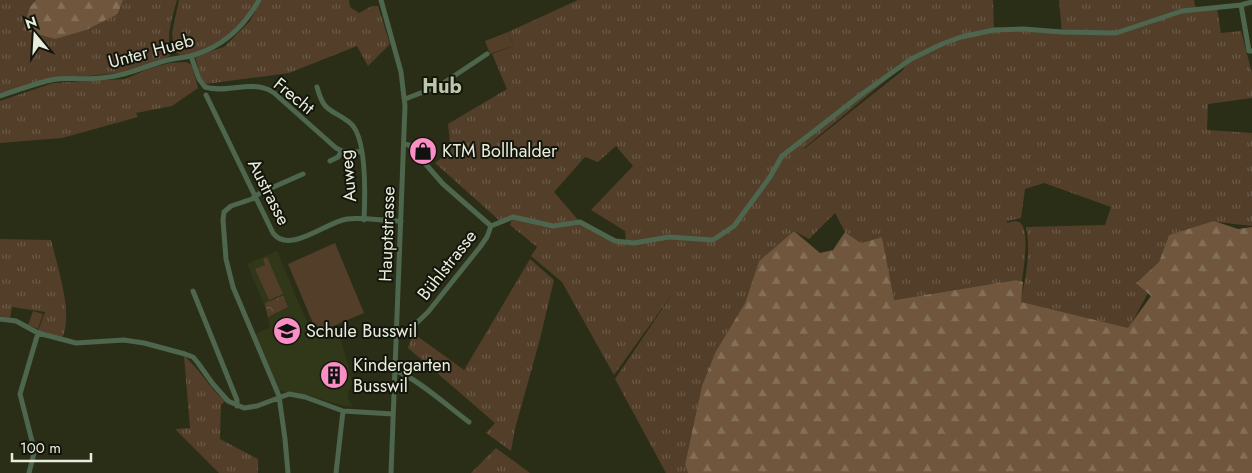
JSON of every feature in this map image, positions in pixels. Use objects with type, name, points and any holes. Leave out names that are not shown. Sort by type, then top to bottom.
[{"type":"street","name":"Unter Hueb","points":[[0,96],[51,80],[64,78],[99,79],[126,75],[166,60],[191,56],[215,47],[235,33],[250,17],[259,0]]},
{"type":"street","name":"Hauptstrasse","points":[[381,0],[399,63],[405,99],[391,473]]},
{"type":"street","points":[[491,226],[513,217],[554,226],[580,222],[615,241],[634,242],[669,238],[713,240],[734,226],[782,156],[862,94],[911,60],[942,44],[961,37],[1003,30],[1023,29],[1104,34],[1116,33],[1182,11],[1241,5],[1252,2]]},
{"type":"street","points":[[1241,5],[1249,52],[1252,51]]},
{"type":"street","points":[[405,99],[439,86],[487,54]]},
{"type":"street","name":"Frecht","points":[[191,56],[199,79],[205,86],[218,88],[259,86],[267,89],[331,144],[342,151]]},
{"type":"street","name":"Auweg","points":[[317,87],[322,104],[349,122],[354,128],[362,152],[365,173],[364,220]]},
{"type":"street","name":"Austrasse","points":[[206,95],[273,234],[280,241],[291,242],[343,220],[401,222]]},
{"type":"street","name":"Bühlstrasse","points":[[396,337],[405,334],[428,312],[488,237],[491,226],[443,184],[409,145],[404,144]]},
{"type":"street","points":[[330,161],[338,157],[342,151],[362,152]]},
{"type":"street","points":[[288,473],[279,396],[233,287],[223,238],[223,216],[231,206],[255,197],[303,174]]},
{"type":"street","points":[[193,291],[237,400],[237,406]]},
{"type":"street","points":[[0,319],[16,321],[38,333],[82,344],[124,340],[144,343],[185,354],[192,357],[198,363],[220,394],[237,406],[248,408],[257,406],[288,394],[305,397],[343,411],[394,414]]},
{"type":"street","points":[[29,473],[34,453],[20,394],[38,333]]},
{"type":"street","points":[[395,371],[412,380],[469,422]]},
{"type":"street","points":[[336,473],[343,411]]},
{"type":"shaded area","name":"Schule Busswil","points":[[277,251],[313,336],[337,327],[349,368],[352,384],[348,392],[348,398],[353,407],[278,389],[254,335],[270,327],[264,304],[247,264]]},
{"type":"green space","points":[[0,0],[36,0],[30,7],[118,15],[123,0],[177,0],[169,33],[170,56],[126,72],[42,81],[0,93]]},
{"type":"green space","points":[[36,0],[123,0],[118,14],[86,30],[55,39],[23,30],[30,7]]},
{"type":"green space","points":[[179,0],[256,0],[245,20],[232,34],[199,52],[180,55],[174,51],[172,33]]},
{"type":"green space","points":[[261,0],[349,0],[350,7],[359,13],[372,6],[378,6],[390,44],[368,66],[357,46],[289,73],[206,84],[201,79],[195,56],[224,47],[250,21]]},
{"type":"green space","points":[[578,0],[993,0],[994,30],[1062,32],[1059,0],[1194,0],[1196,9],[1217,8],[1221,33],[1241,31],[1252,73],[1252,98],[1208,104],[1207,130],[1252,133],[1252,226],[1217,222],[1169,235],[1159,262],[1137,282],[1148,293],[1129,328],[1116,336],[1020,302],[1027,264],[1028,245],[1026,227],[1105,225],[1111,207],[1044,183],[1025,189],[1021,218],[1007,221],[1007,223],[1019,222],[1025,232],[1022,282],[1016,280],[893,300],[882,237],[861,243],[845,232],[835,213],[809,239],[794,231],[759,261],[745,303],[716,351],[685,465],[688,473],[666,473],[615,379],[673,293],[614,375],[562,282],[531,256],[537,247],[510,225],[513,217],[501,222],[435,163],[451,151],[448,124],[507,89],[492,54],[513,46],[508,32]],"holes":[[[908,62],[902,71],[804,149],[804,148]],[[616,146],[633,166],[591,210],[625,231],[626,242],[598,232],[580,222],[554,192],[585,157],[598,162]]]},
{"type":"green space","points":[[508,32],[513,46],[490,54],[485,41]]},
{"type":"green space","points":[[186,62],[192,65],[198,88],[172,106],[136,113],[138,117],[62,138],[0,143],[0,101],[53,83],[125,79],[148,69],[170,63]]},
{"type":"green space","points":[[1214,221],[1238,229],[1252,227],[1252,473],[688,473],[685,465],[702,386],[716,351],[745,303],[759,261],[794,231],[820,253],[833,250],[845,232],[861,243],[882,237],[894,300],[1016,280],[1023,282],[1021,302],[1128,328],[1151,296],[1136,283],[1159,262],[1169,235]]},
{"type":"green space","points":[[0,239],[51,240],[65,303],[65,328],[62,338],[38,331],[45,312],[12,307],[10,318],[0,316]]},
{"type":"green space","points":[[335,243],[364,313],[317,333],[288,264]]},
{"type":"green space","points":[[267,257],[283,294],[269,300],[255,269],[265,265],[263,259]]},
{"type":"green space","points":[[530,259],[554,280],[511,451],[486,433],[495,423],[408,348],[413,333],[464,370]]},
{"type":"green space","points":[[283,296],[288,307],[268,317],[265,303]]},
{"type":"green space","points":[[33,311],[43,314],[38,329],[28,325]]},
{"type":"green space","points":[[184,356],[225,401],[221,405],[220,439],[258,459],[258,473],[219,473],[175,429],[190,428]]},
{"type":"green space","points":[[496,448],[530,473],[471,473]]},
{"type":"place","name":"KTM Bollhalder","points":[[423,151]]},
{"type":"place","name":"Schule Busswil","points":[[287,331]]},
{"type":"place","name":"Kindergarten Busswil","points":[[334,375]]},
{"type":"district","name":"Hub","points":[[442,86]]}]
